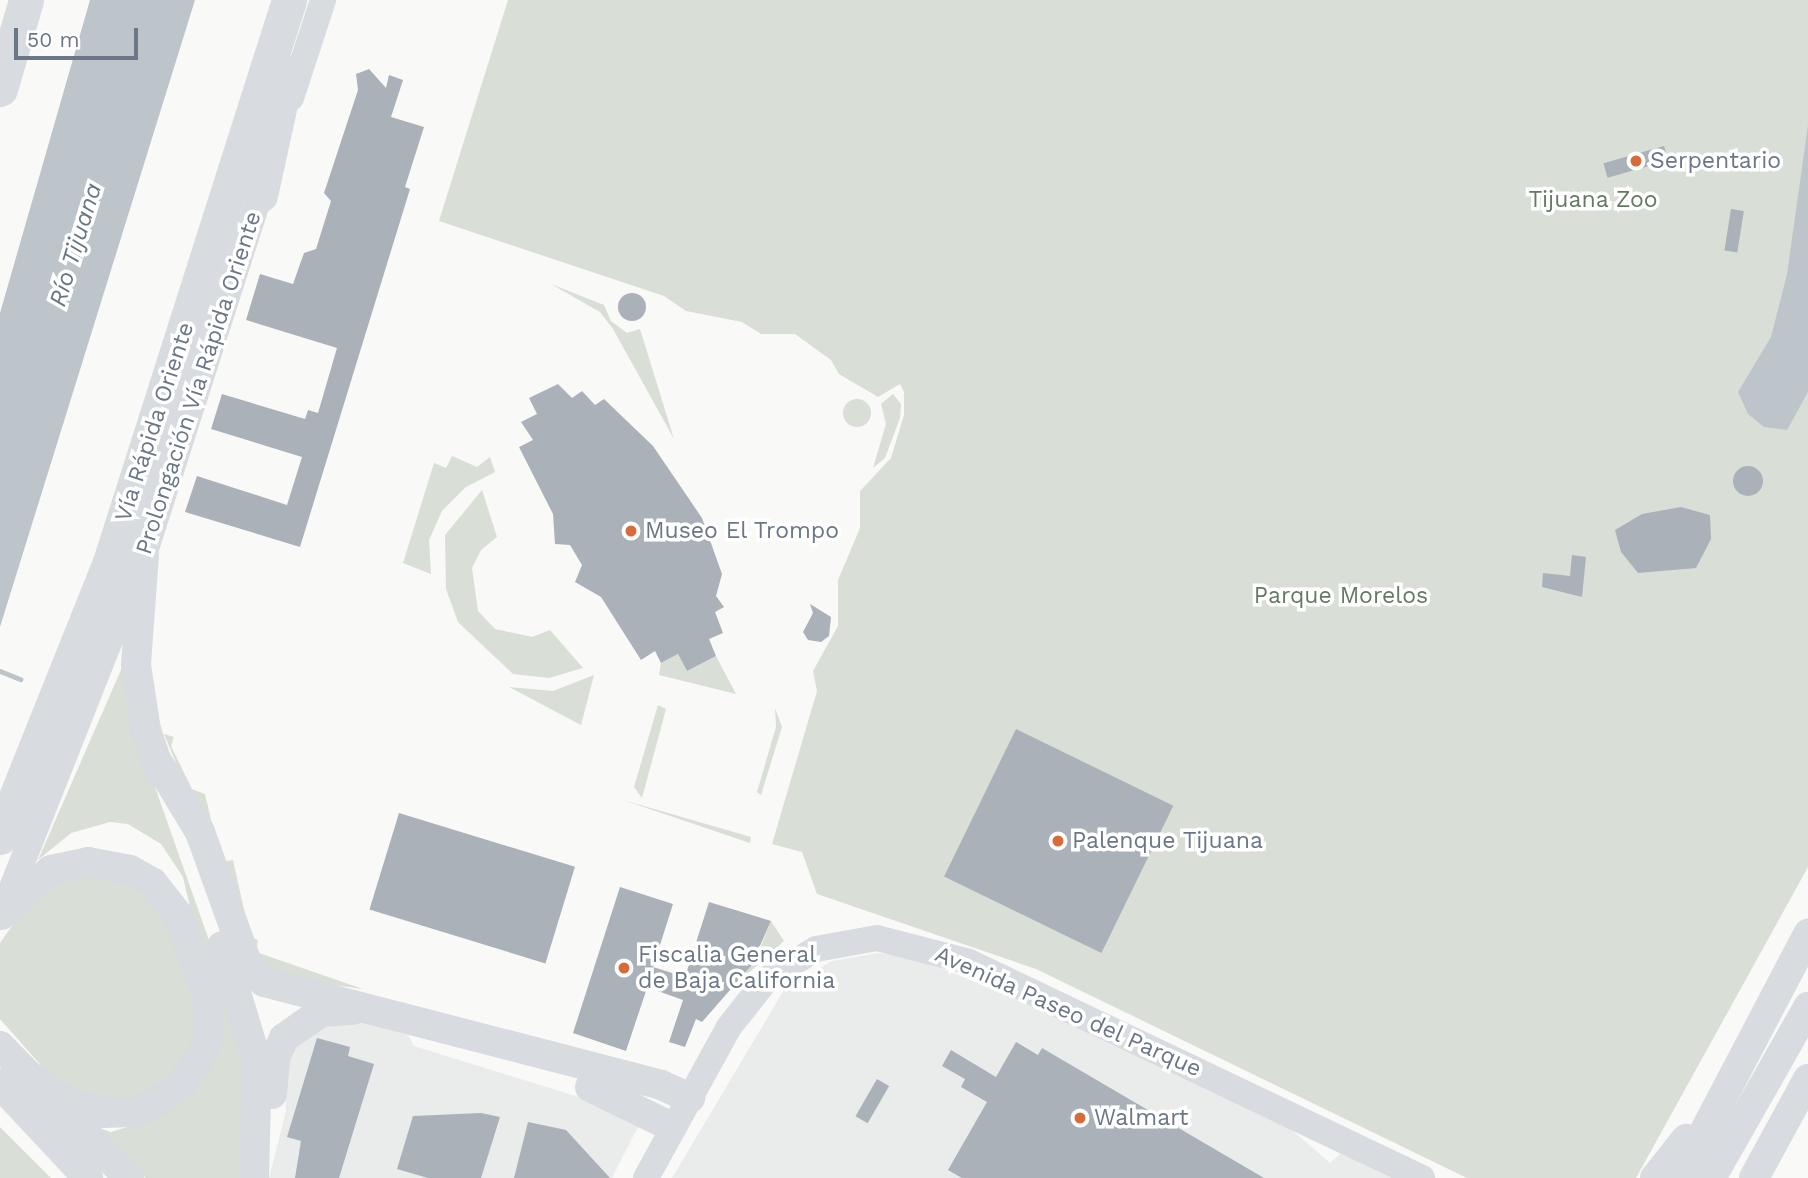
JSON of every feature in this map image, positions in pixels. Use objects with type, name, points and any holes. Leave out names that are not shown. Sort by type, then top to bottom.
[{"type":"highway","points":[[0,89],[26,0]]},
{"type":"highway","name":"Vía Rápida Oriente","points":[[0,837],[110,562],[289,0]]},
{"type":"highway","points":[[260,195],[306,0]]},
{"type":"main road","name":"Prolongación Vía Rápida Oriente","points":[[1,916],[144,555],[323,0]]},
{"type":"main road","points":[[144,555],[136,665],[154,756],[230,967],[257,1062],[254,1178]]},
{"type":"main road","points":[[154,756],[200,832],[246,961],[264,982],[661,1085],[690,1098]]},
{"type":"main road","points":[[1,916],[51,870],[89,862],[130,870],[153,883],[178,915],[207,994],[209,1034],[203,1053],[181,1084],[156,1103],[132,1112],[103,1113],[67,1102],[35,1079]]},
{"type":"main road","points":[[1680,1178],[1727,1082],[1808,934]]},
{"type":"main road","name":"Avenida Paseo del Parque","points":[[646,1178],[672,1127],[740,1010],[767,979],[816,949],[877,938],[976,965],[1422,1178]]},
{"type":"main road","points":[[1711,1178],[1808,1007]]},
{"type":"main road","points":[[265,1178],[275,1058],[284,1038],[321,1012],[364,1012],[457,1042],[608,1094],[672,1127]]},
{"type":"main road","points":[[1731,1178],[1808,1024]]},
{"type":"main road","points":[[0,1046],[129,1178]]},
{"type":"main road","points":[[1754,1178],[1808,1079]]},
{"type":"main road","points":[[1655,1178],[1727,1082]]},
{"type":"main road","points":[[0,1084],[88,1178]]},
{"type":"main road","points":[[27,1111],[70,1178]]},
{"type":"shaded area","points":[[878,953],[905,956],[1020,997],[1291,1129],[1330,1163],[1341,1153],[1391,1178],[672,1178],[784,990],[832,961]]},
{"type":"shaded area","points":[[364,1021],[408,1035],[414,1046],[640,1116],[640,1123],[612,1178],[269,1178],[286,1111],[285,1074],[292,1051],[330,1023]]},
{"type":"green space","name":"Parque Morelos","points":[[508,0],[1808,0],[1808,867],[1636,1178],[1467,1178],[1036,969],[817,894],[802,852],[772,844],[817,691],[813,671],[838,626],[838,580],[860,528],[860,491],[891,458],[904,415],[904,392],[900,384],[878,397],[839,374],[831,360],[795,334],[761,334],[742,322],[686,311],[664,296],[439,221]]},
{"type":"green space","points":[[551,284],[604,305],[611,321],[627,333],[640,329],[674,439],[613,329],[600,312]]},
{"type":"green space","points":[[893,394],[901,404],[900,418],[885,458],[873,468],[886,424],[881,404]]},
{"type":"green space","points":[[857,399],[867,403],[871,413],[867,423],[857,427],[847,423],[843,413],[847,403]]},
{"type":"green space","points":[[452,456],[477,467],[490,457],[495,472],[466,487],[442,511],[429,540],[431,574],[403,563],[434,463],[446,468]]},
{"type":"green space","points":[[482,490],[497,537],[481,550],[472,568],[478,611],[495,629],[532,637],[550,630],[583,668],[549,678],[513,674],[458,622],[446,589],[445,535]]},
{"type":"green space","points":[[678,654],[687,671],[716,656],[736,694],[659,675],[661,663]]},
{"type":"green space","points":[[124,663],[137,736],[229,997],[245,1063],[240,1178],[146,1178],[93,1126],[111,1132],[140,1123],[199,1081],[196,933],[183,877],[161,844],[128,824],[110,822],[71,833],[38,860]]},
{"type":"green space","points":[[594,675],[581,725],[509,687],[553,691]]},
{"type":"green space","points":[[658,705],[666,709],[642,798],[634,787]]},
{"type":"green space","points":[[775,708],[782,727],[761,795],[757,792],[776,727]]},
{"type":"green space","points":[[164,734],[174,737],[171,746],[192,789],[205,794],[221,862],[233,860],[250,937],[258,940],[256,952],[363,989],[277,977],[260,966]]},
{"type":"green space","points":[[623,800],[751,837],[750,843]]},
{"type":"green space","points":[[105,870],[160,905],[207,1009],[177,1084],[98,1108],[45,1070],[0,1019],[0,943],[38,888]]},
{"type":"green space","points":[[771,921],[784,941],[742,979],[758,954]]},
{"type":"green space","points":[[0,1127],[51,1178],[0,1178]]},
{"type":"water","name":"Río Tijuana","points":[[90,0],[195,0],[0,627],[0,313]]},
{"type":"water","points":[[1808,125],[1808,392],[1787,430],[1764,427],[1748,414],[1738,392],[1771,337],[1787,274]]},
{"type":"building","points":[[369,69],[386,88],[389,75],[403,80],[391,117],[424,127],[405,187],[410,189],[300,547],[185,512],[197,476],[287,505],[302,457],[211,429],[222,394],[305,419],[308,410],[318,413],[337,348],[246,320],[260,274],[293,284],[304,253],[316,249],[331,201],[324,193],[358,90],[356,74]]},
{"type":"building","name":"Serpentario","points":[[1664,146],[1668,160],[1608,178],[1603,163]]},
{"type":"building","points":[[1731,209],[1744,211],[1737,253],[1724,250]]},
{"type":"building","points":[[632,293],[642,297],[646,307],[642,317],[632,321],[622,317],[618,307],[622,297]]},
{"type":"building","name":"Museo El Trompo","points":[[558,384],[572,398],[582,391],[595,405],[604,399],[653,446],[702,518],[722,574],[716,596],[724,607],[715,612],[723,633],[709,639],[716,656],[687,671],[678,654],[661,663],[655,651],[641,660],[601,597],[575,582],[582,565],[570,545],[555,544],[553,514],[519,447],[533,440],[521,422],[537,414],[529,398]]},
{"type":"building","points":[[1748,466],[1754,467],[1762,475],[1762,487],[1754,495],[1748,496],[1742,495],[1734,487],[1733,481],[1734,475],[1742,467]]},
{"type":"building","points":[[1681,507],[1710,515],[1711,539],[1696,568],[1638,573],[1621,552],[1615,530],[1642,514]]},
{"type":"building","points":[[1572,555],[1586,557],[1582,597],[1542,587],[1543,573],[1570,576]]},
{"type":"building","points":[[810,604],[831,617],[829,636],[821,642],[808,640],[803,632],[813,613]]},
{"type":"building","name":"Palenque Tijuana","points":[[1016,729],[1173,806],[1101,953],[944,876]]},
{"type":"building","points":[[399,813],[575,867],[545,963],[369,910]]},
{"type":"building","points":[[620,887],[673,904],[653,967],[685,977],[709,902],[771,921],[751,966],[702,1022],[696,1019],[685,1047],[669,1042],[683,1000],[655,990],[646,991],[626,1051],[573,1033]]},
{"type":"building","points":[[317,1038],[350,1047],[348,1056],[374,1064],[339,1178],[295,1178],[301,1141],[287,1137]]},
{"type":"building","name":"Walmart","points":[[1016,1042],[1038,1055],[1042,1048],[1264,1178],[962,1178],[948,1170],[987,1102],[961,1087],[965,1079],[942,1066],[951,1050],[996,1077]]},
{"type":"building","points":[[877,1079],[889,1086],[868,1123],[856,1116]]},
{"type":"building","points":[[481,1113],[500,1117],[481,1178],[428,1178],[397,1169],[413,1116]]},
{"type":"building","points":[[528,1122],[566,1130],[610,1178],[514,1178]]},
{"type":"waterway","points":[[0,671],[20,679]]},
{"type":"place","name":"Serpentario","points":[[1636,161]]},
{"type":"place","name":"Museo El Trompo","points":[[631,531]]},
{"type":"place","name":"Palenque Tijuana","points":[[1058,841]]},
{"type":"place","name":"Fiscalia General de Baja California","points":[[624,968]]},
{"type":"place","name":"Walmart","points":[[1080,1118]]},
{"type":"park label","name":"Tijuana Zoo","points":[[1593,200]]}]
